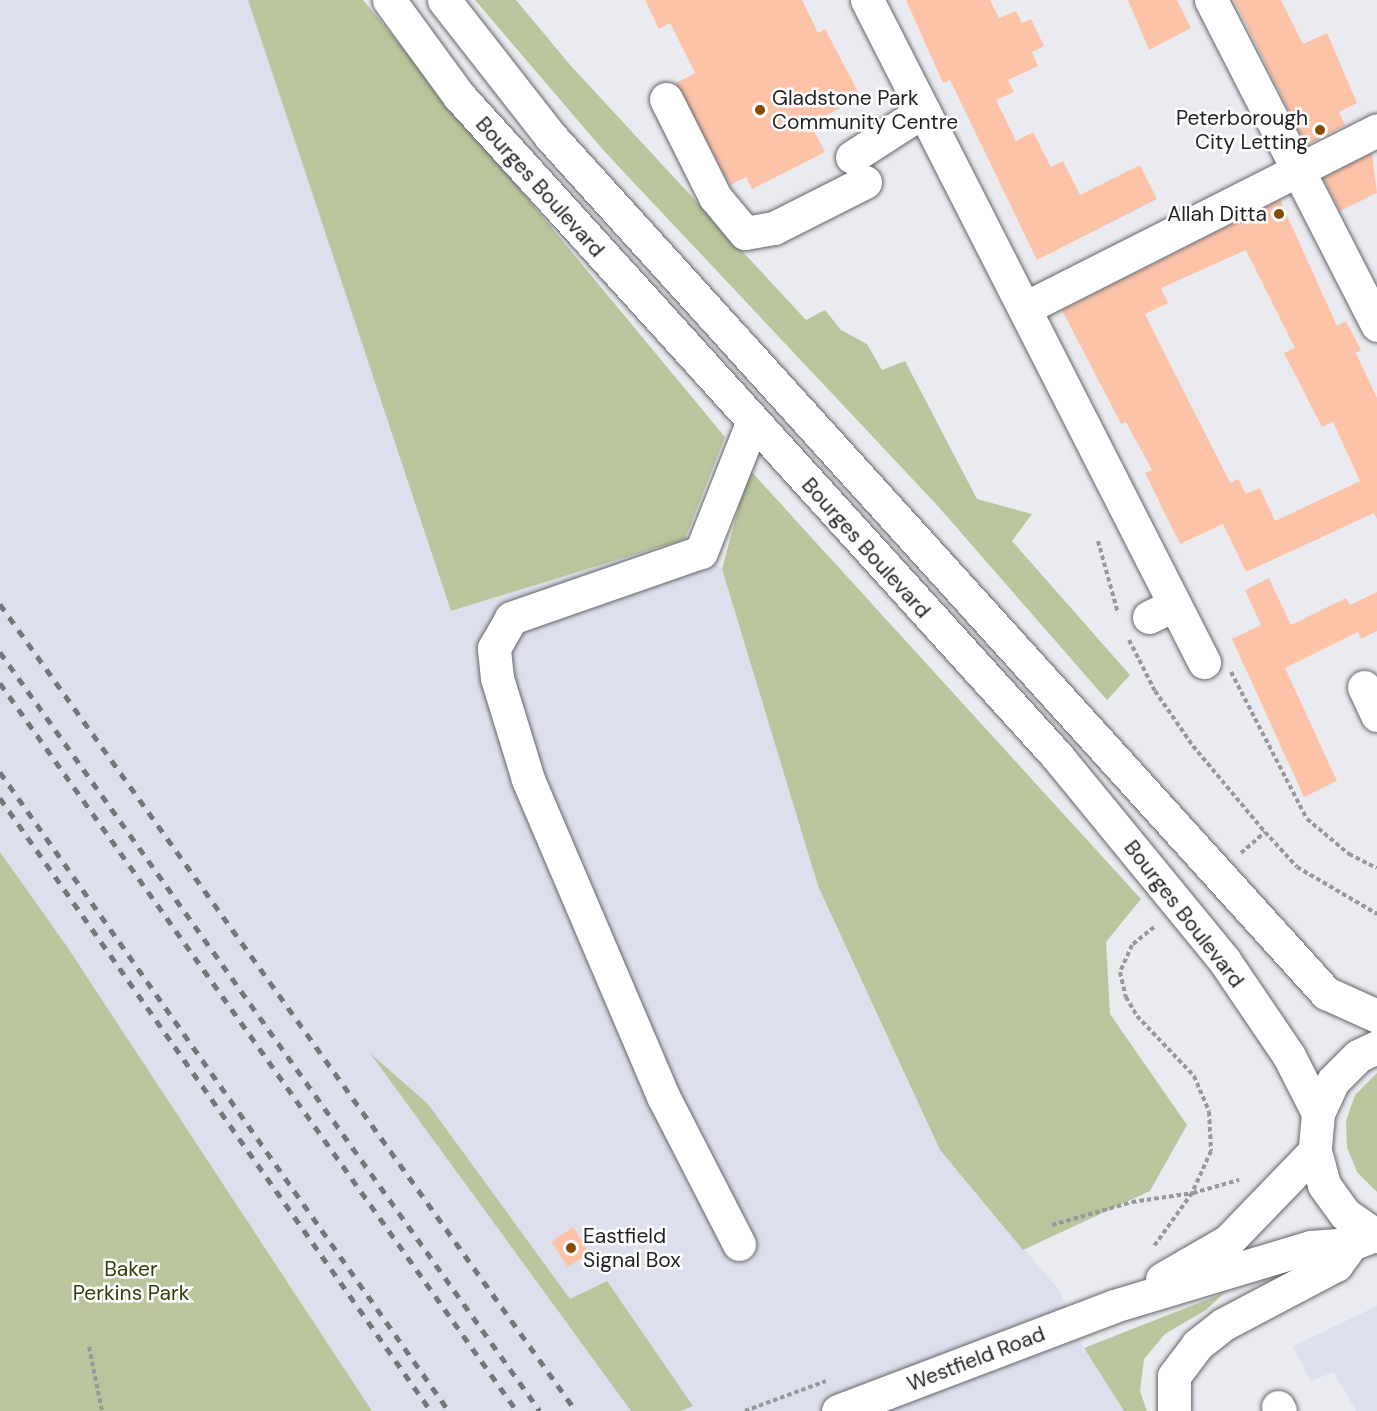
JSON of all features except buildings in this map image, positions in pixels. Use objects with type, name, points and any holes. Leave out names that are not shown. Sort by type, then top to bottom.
[{"type":"main road","name":"Bourges Boulevard","points":[[388,0],[459,96],[752,423],[1049,747],[1224,960],[1289,1056],[1318,1113]]},
{"type":"main road","name":"Bourges Boulevard","points":[[444,0],[551,137],[1326,993],[1377,1016]]},
{"type":"main road","points":[[867,0],[1025,308],[1143,619],[1204,662]]},
{"type":"main road","points":[[1211,0],[1377,325]]},
{"type":"main road","points":[[666,99],[715,197],[745,233],[774,228],[858,170],[923,111]]},
{"type":"main road","points":[[1025,308],[1377,130]]},
{"type":"main road","points":[[739,1244],[663,1096],[533,790],[497,678],[494,648],[511,618],[701,552],[752,423]]},
{"type":"main road","points":[[1174,1411],[1174,1376],[1197,1345],[1224,1324],[1336,1265],[1367,1238],[1331,1195],[1315,1150],[1318,1113],[1333,1081],[1358,1056],[1377,1047]]},
{"type":"main road","name":"Westfield Road","points":[[1114,1306],[1228,1241],[1315,1150]]},
{"type":"main road","name":"Westfield Road","points":[[838,1411],[1114,1306],[1311,1247],[1367,1238]]},
{"type":"path","points":[[1098,541],[1143,619],[1155,691],[1193,746],[1297,867],[1377,914]]},
{"type":"path","points":[[1204,662],[1230,670],[1307,819],[1340,848],[1377,868]]},
{"type":"path","points":[[1240,854],[1265,832]]},
{"type":"path","points":[[1148,1252],[1193,1193],[1211,1151],[1209,1112],[1194,1076],[1137,1016],[1120,972],[1132,945],[1154,927]]},
{"type":"path","points":[[1052,1225],[1132,1202],[1193,1193],[1239,1180]]},
{"type":"path","points":[[89,1347],[102,1411]]},
{"type":"shaded area","points":[[0,0],[248,0],[451,611],[685,539],[722,569],[818,886],[940,1150],[1059,1290],[1084,1348],[1124,1411],[372,1411],[66,945],[0,852]]},
{"type":"shaded area","points":[[1377,1306],[1377,1411],[1356,1411],[1334,1372],[1311,1381],[1293,1346]]},
{"type":"green space","points":[[248,0],[363,0],[725,437],[685,539],[451,611]]},
{"type":"green space","points":[[475,0],[516,0],[571,66],[806,320],[825,310],[841,330],[867,344],[882,370],[905,361],[977,499],[1032,514],[1012,541],[1130,675],[1107,700],[936,504],[604,151]]},
{"type":"green space","points":[[749,469],[1141,899],[1106,942],[1110,1014],[1187,1125],[1150,1191],[1023,1250],[940,1150],[818,886],[722,569]]},
{"type":"green space","name":"Baker Perkins Park","points":[[0,852],[66,945],[372,1411],[0,1411]]},
{"type":"green space","points":[[370,1053],[428,1104],[570,1299],[607,1281],[693,1406],[681,1411],[631,1411]]},
{"type":"green space","points":[[1377,1073],[1377,1192],[1357,1172],[1347,1147],[1346,1121],[1355,1095]]},
{"type":"green space","points":[[1224,1293],[1206,1310],[1165,1334],[1144,1359],[1140,1391],[1147,1411],[1124,1411],[1084,1348]]},
{"type":"railway","points":[[0,604],[576,1411]]},
{"type":"railway","points":[[0,652],[540,1411]]},
{"type":"railway","points":[[0,683],[517,1411]]},
{"type":"railway","points":[[0,772],[449,1411]]},
{"type":"railway","points":[[0,798],[431,1411]]},
{"type":"place","name":"Gladstone Park Community Centre","points":[[760,110]]},
{"type":"place","name":"Peterborough City Letting","points":[[1320,130]]},
{"type":"place","name":"Allah Ditta","points":[[1279,214]]},
{"type":"place","name":"Eastfield Signal Box","points":[[571,1248]]}]
